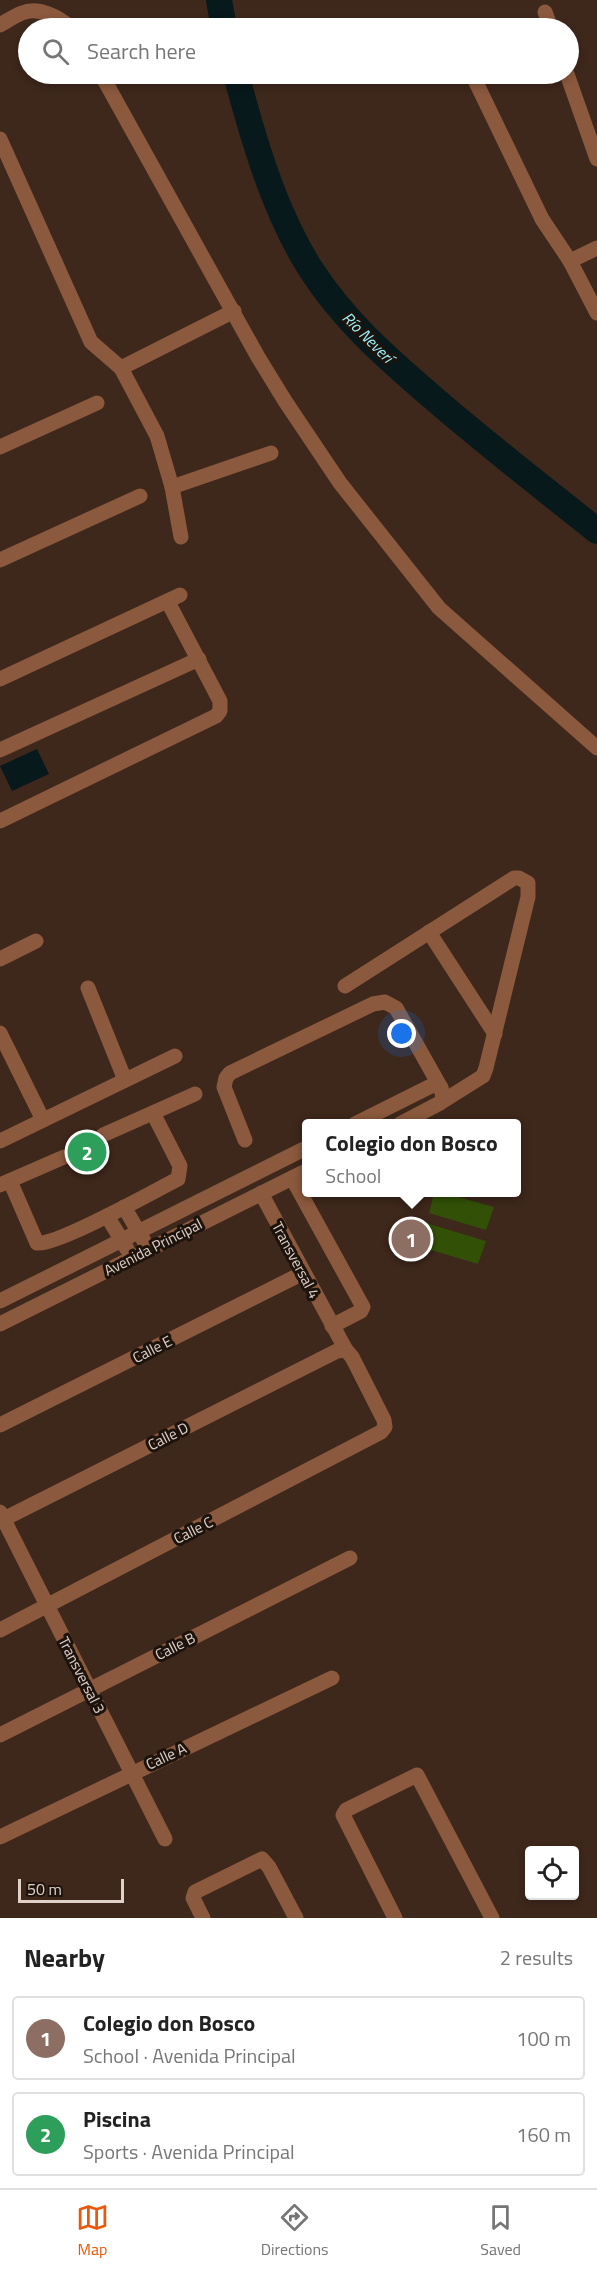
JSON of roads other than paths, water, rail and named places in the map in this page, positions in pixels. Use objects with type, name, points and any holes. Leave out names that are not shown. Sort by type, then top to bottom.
[{"type":"street","points":[[0,25],[24,12],[42,12],[58,18]]},
{"type":"street","points":[[545,12],[547,18]]},
{"type":"street","points":[[106,84],[170,201],[196,241],[285,401],[340,483],[439,608],[597,748]]},
{"type":"street","points":[[477,84],[542,219],[570,261],[597,313]]},
{"type":"street","points":[[571,84],[597,159]]},
{"type":"street","points":[[0,139],[91,342],[121,368],[157,436],[172,487],[181,537]]},
{"type":"street","points":[[570,261],[597,249]]},
{"type":"street","points":[[121,368],[234,311]]},
{"type":"street","points":[[0,447],[97,403]]},
{"type":"street","points":[[172,487],[271,453]]},
{"type":"street","points":[[0,560],[140,496]]},
{"type":"street","points":[[0,679],[174,599],[199,659],[220,701],[220,711],[216,716],[0,821]]},
{"type":"street","points":[[0,750],[199,659]]},
{"type":"street","points":[[345,986],[514,878],[528,883],[528,897],[483,1076],[441,1095],[407,1119]]},
{"type":"street","points":[[429,932],[495,1034]]},
{"type":"street","points":[[0,959],[36,941]]},
{"type":"street","points":[[88,988],[125,1080]]},
{"type":"street","points":[[245,1140],[224,1087],[230,1073],[374,1004],[384,1002],[396,1008],[441,1095]]},
{"type":"street","points":[[0,1033],[43,1120]]},
{"type":"street","points":[[0,1141],[176,1056]]},
{"type":"street","points":[[365,1119],[433,1085],[441,1095]]},
{"type":"street","points":[[103,1135],[195,1094]]},
{"type":"street","points":[[64,1156],[5,1183],[37,1243],[52,1240],[107,1216],[178,1179],[180,1166],[153,1113]]},
{"type":"street","name":"Avenida Principal","points":[[0,1301],[302,1150]]},
{"type":"street","name":"Avenida Principal","points":[[0,1324],[302,1173]]},
{"type":"street","points":[[292,1178],[302,1196]]},
{"type":"street","name":"Transversal 4","points":[[261,1193],[332,1326],[341,1351],[352,1357],[384,1420],[385,1427]]},
{"type":"street","points":[[302,1197],[363,1307],[361,1311],[332,1326]]},
{"type":"street","points":[[124,1207],[149,1249]]},
{"type":"street","points":[[107,1216],[132,1258]]},
{"type":"street","name":"Calle E","points":[[0,1425],[303,1273]]},
{"type":"street","name":"Calle D","points":[[1,1517],[341,1351]]},
{"type":"street","name":"Calle C","points":[[0,1630],[381,1432],[385,1427]]},
{"type":"street","name":"Transversal 3","points":[[1,1517],[165,1839]]},
{"type":"street","name":"Calle B","points":[[0,1735],[350,1558]]},
{"type":"street","name":"Calle A","points":[[0,1837],[332,1678]]},
{"type":"street","points":[[394,1918],[343,1814],[417,1775],[492,1918]]},
{"type":"street","points":[[203,1918],[193,1898],[195,1892],[262,1859],[269,1867],[296,1918]]},
{"type":"waterway","name":"Río Neverí","points":[[219,0],[222,18]]},
{"type":"waterway","name":"Río Neverí","points":[[239,84],[257,148],[286,223],[310,268],[337,305],[381,352],[431,396],[492,448],[597,531]]},
{"type":"place","name":"Piscina","points":[[87,1152]]},
{"type":"place","name":"Colegio don Bosco","points":[[411,1239]]}]
